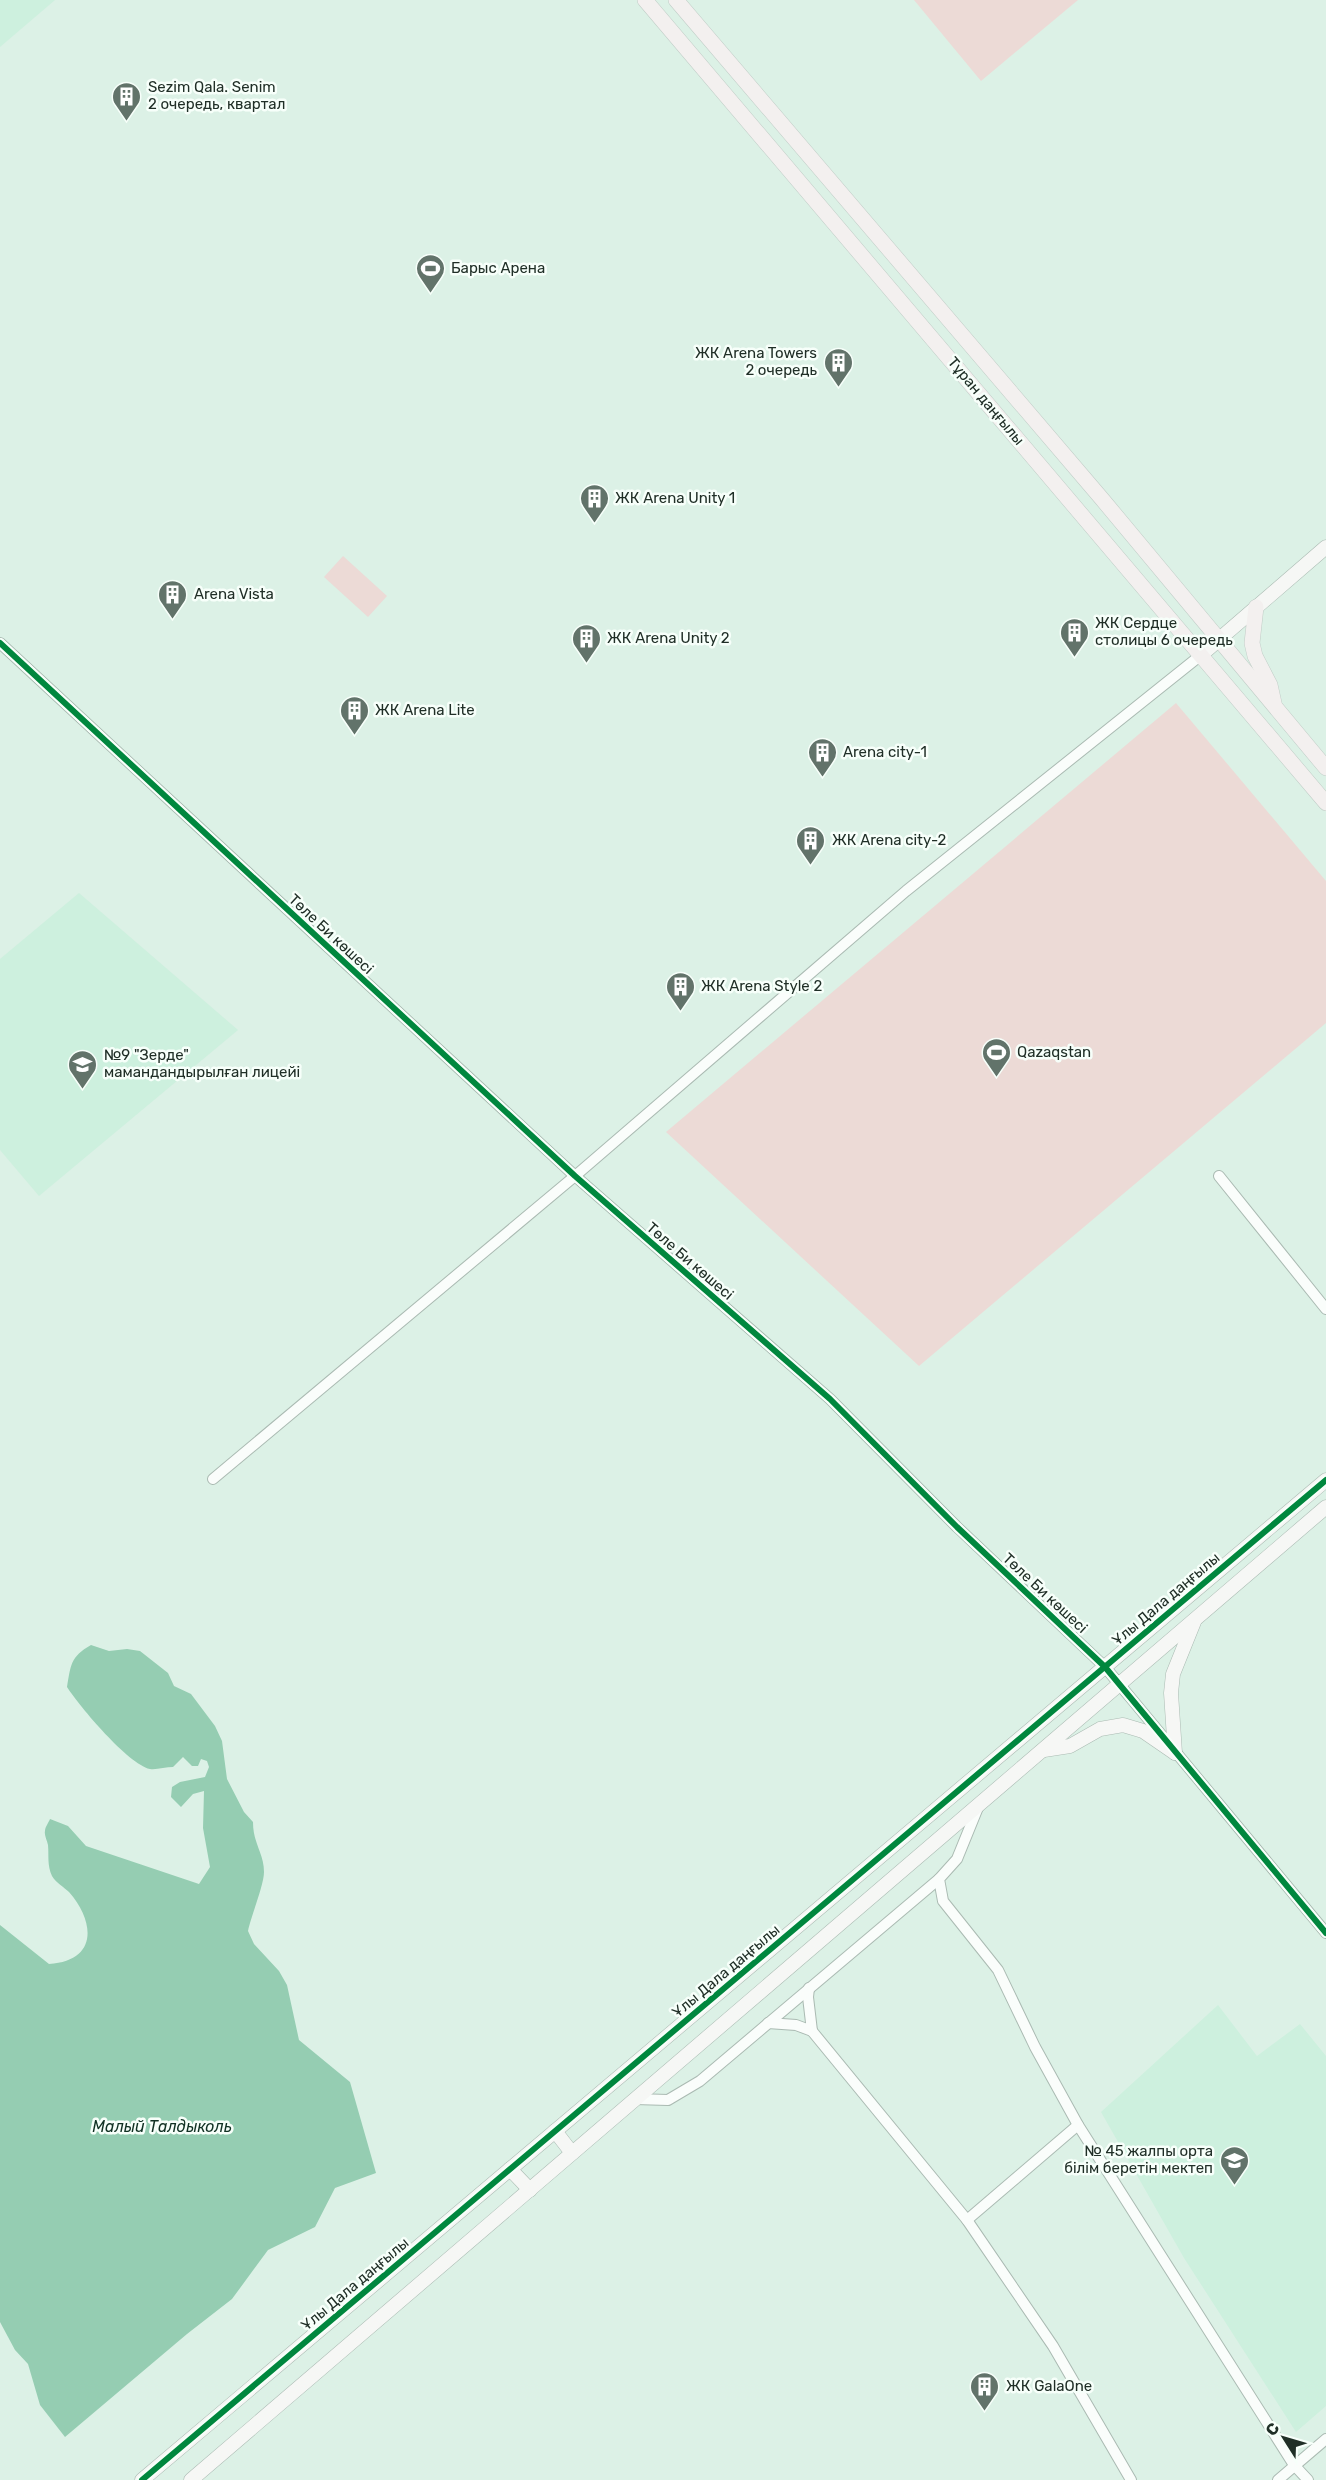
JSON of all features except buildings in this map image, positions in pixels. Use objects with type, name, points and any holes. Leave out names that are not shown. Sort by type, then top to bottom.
[{"type":"main road","name":"Тұран даңғылы","points":[[645,0],[1326,803]]},
{"type":"main road","name":"Тұран даңғылы","points":[[676,0],[1102,499],[1217,640],[1326,768]]},
{"type":"main road","points":[[1256,607],[1252,643],[1255,656],[1270,685],[1274,706]]},
{"type":"street","points":[[213,1479],[575,1176],[906,891],[1200,655],[1326,547]]},
{"type":"street","name":"Төле Би көшесі","points":[[0,643],[575,1176],[830,1399],[957,1527],[1105,1667],[1326,1933]]},
{"type":"street","points":[[1219,1176],[1326,1309]]},
{"type":"street","name":"Ұлы Дала даңғылы","points":[[142,2480],[1326,1480]]},
{"type":"street","points":[[191,2480],[1326,1507]]},
{"type":"street","points":[[1175,1753],[1173,1674],[1195,1619]]},
{"type":"street","points":[[1044,1750],[1071,1746],[1100,1729],[1123,1725],[1143,1731],[1175,1753]]},
{"type":"street","points":[[635,2099],[668,2100],[700,2081],[939,1880],[957,1859],[979,1804]]},
{"type":"street","points":[[939,1880],[943,1901],[998,1970],[1035,2047],[1078,2125],[1294,2465],[1308,2480]]},
{"type":"street","points":[[809,1988],[812,2031]]},
{"type":"street","points":[[768,2023],[796,2025],[812,2031],[967,2220],[1053,2346],[1131,2480]]},
{"type":"street","points":[[967,2220],[1078,2125]]},
{"type":"street","points":[[555,2131],[572,2153]]},
{"type":"street","points":[[510,2169],[530,2190]]},
{"type":"street","points":[[1278,2480],[1326,2439]]},
{"type":"shaded area","points":[[0,0],[55,0],[0,47]]},
{"type":"shaded area","points":[[914,0],[1078,0],[981,81]]},
{"type":"shaded area","points":[[343,556],[387,596],[368,617],[324,577]]},
{"type":"shaded area","name":"Qazaqstan","points":[[1176,703],[1326,881],[1326,1023],[919,1366],[666,1132]]},
{"type":"shaded area","name":"№9 \"Зерде\" мамандандырылған лицейі","points":[[79,893],[238,1030],[39,1196],[0,1150],[0,959]]},
{"type":"shaded area","name":"№ 45 жалпы орта білім беретін мектеп","points":[[1218,2005],[1257,2056],[1300,2024],[1326,2056],[1326,2406],[1296,2432],[1184,2258],[1101,2112]]},
{"type":"water","name":"Малый Талдыколь","points":[[91,1645],[109,1651],[127,1649],[140,1651],[168,1673],[174,1686],[191,1694],[215,1726],[222,1741],[227,1779],[244,1812],[253,1822],[264,1865],[262,1885],[248,1931],[254,1944],[279,1971],[287,1985],[299,2040],[350,2082],[376,2173],[335,2188],[315,2227],[268,2250],[232,2299],[65,2437],[40,2405],[28,2364],[15,2350],[0,2322],[0,1925],[49,1964],[76,1956],[84,1948],[87,1928],[84,1916],[69,1892],[52,1876],[49,1868],[45,1833],[50,1819],[68,1826],[86,1846],[199,1884],[210,1867],[203,1828],[204,1791],[193,1794],[181,1807],[171,1797],[172,1787],[180,1782],[205,1777],[209,1767],[207,1761],[201,1759],[198,1766],[192,1766],[183,1757],[173,1767],[150,1769],[141,1765],[117,1746],[82,1708],[67,1687],[75,1658]]},
{"type":"cycle path","points":[[0,643],[575,1176],[830,1399],[957,1527],[1105,1667],[1326,1933]]},
{"type":"cycle path","points":[[142,2480],[1326,1480]]},
{"type":"place","name":"Sezim Qala. Senim 2 очередь, квартал","points":[[127,122]]},
{"type":"place","name":"Барыс Арена","points":[[430,294]]},
{"type":"place","name":"ЖК Arena Towers 2 очередь","points":[[838,388]]},
{"type":"place","name":"ЖК Arena Unity 1","points":[[594,524]]},
{"type":"place","name":"Arena Vista","points":[[173,620]]},
{"type":"place","name":"ЖК Сердце столицы 6 очередь","points":[[1074,658]]},
{"type":"place","name":"ЖК Arena Unity 2","points":[[586,664]]},
{"type":"place","name":"ЖК Arena Lite","points":[[354,736]]},
{"type":"place","name":"Arena city-1","points":[[822,778]]},
{"type":"place","name":"ЖК Arena city-2","points":[[811,866]]},
{"type":"place","name":"ЖК Arena Style 2","points":[[680,1012]]},
{"type":"place","name":"Qazaqstan","points":[[996,1078]]},
{"type":"place","name":"№9 \"Зерде\" мамандандырылған лицейі","points":[[83,1090]]},
{"type":"place","name":"№ 45 жалпы орта білім беретін мектеп","points":[[1234,2186]]},
{"type":"place","name":"ЖК GalaOne","points":[[985,2412]]}]
